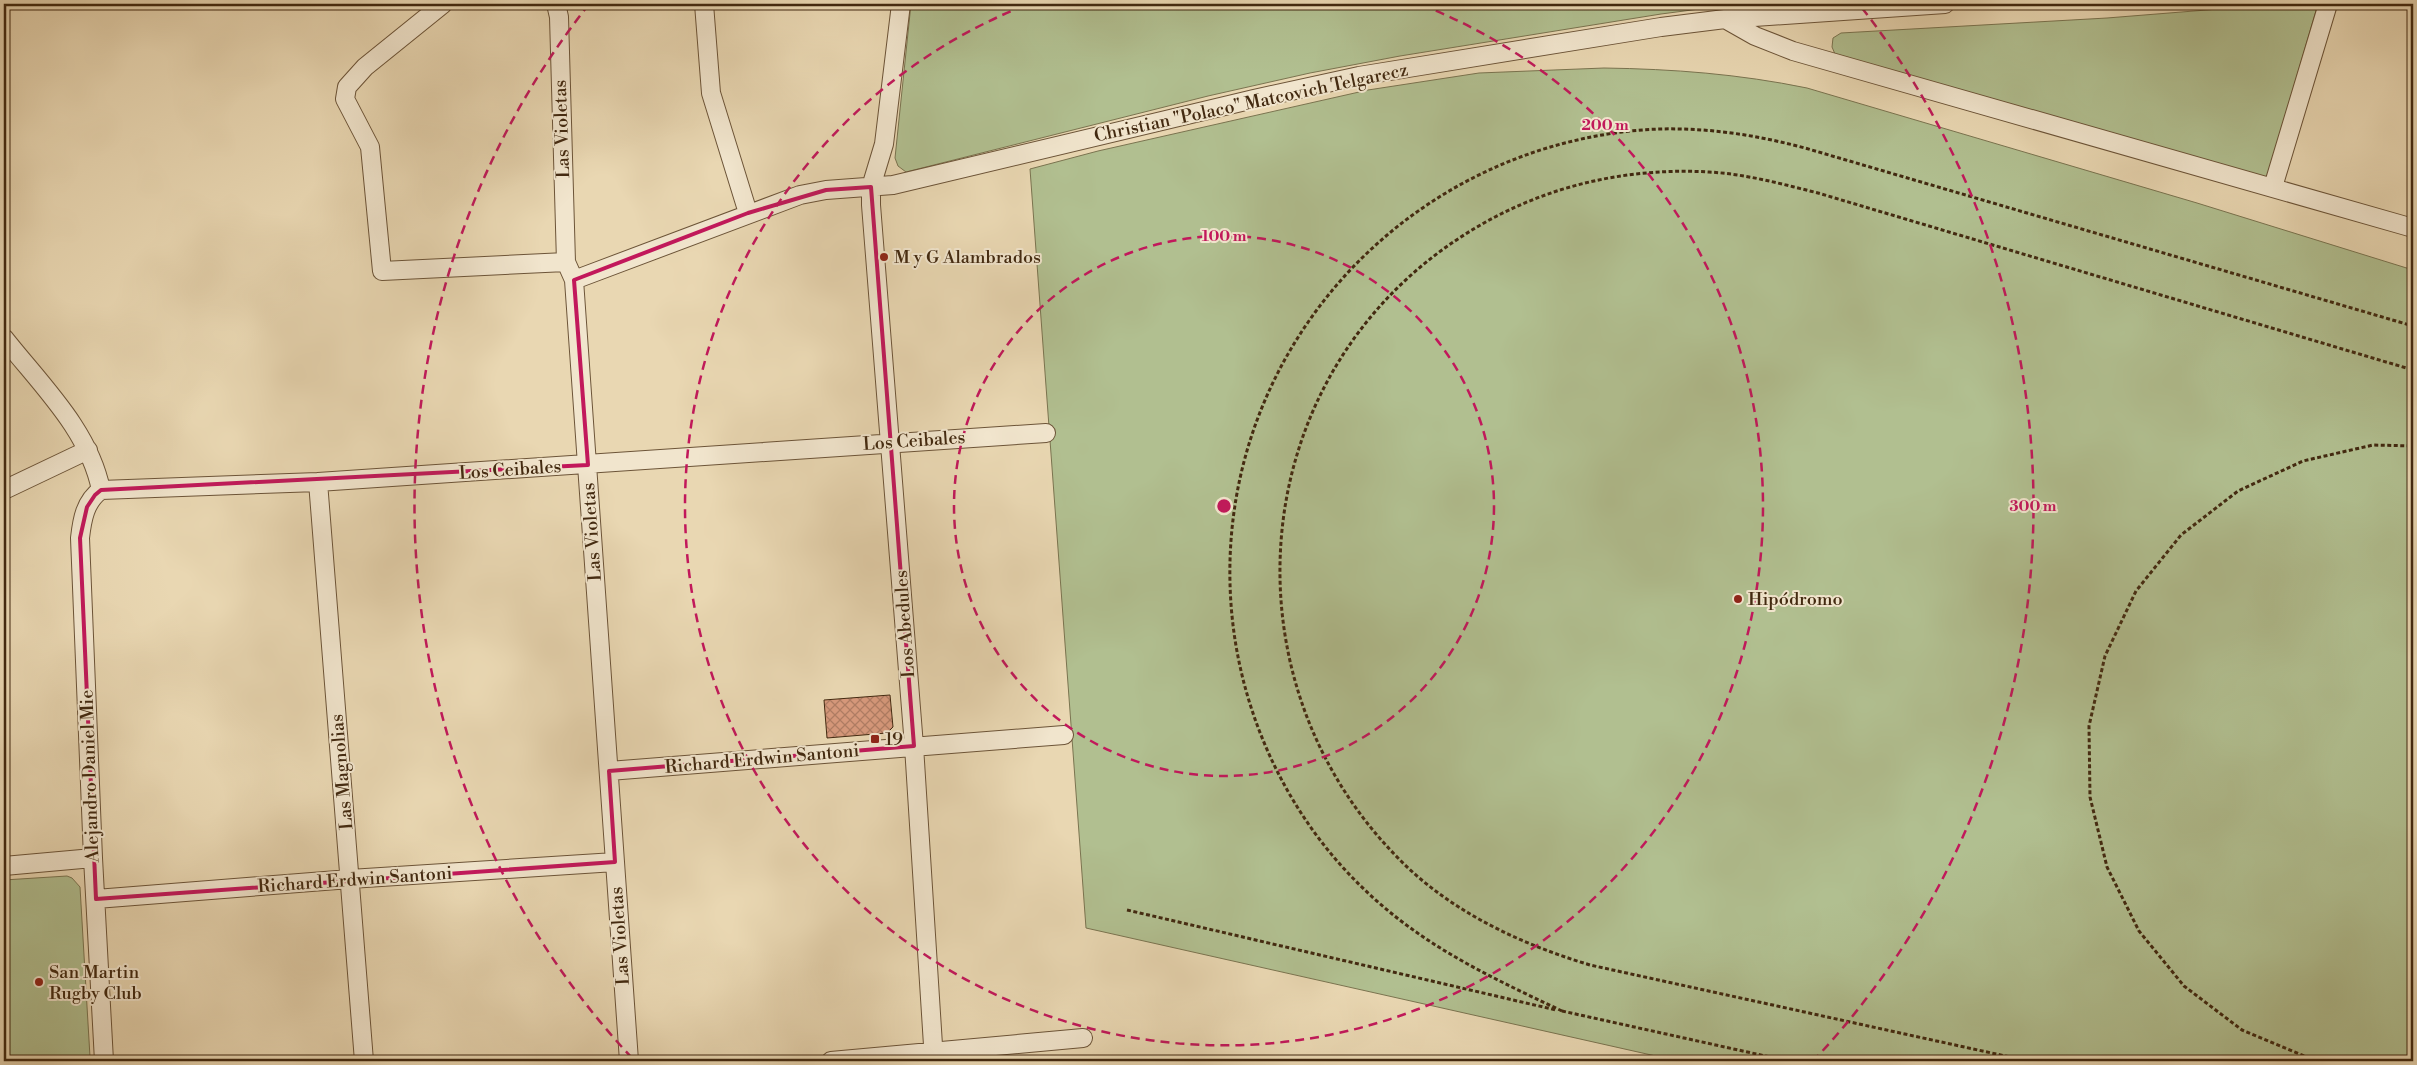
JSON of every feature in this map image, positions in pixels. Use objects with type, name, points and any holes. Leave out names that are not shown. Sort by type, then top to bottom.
[{"type":"street","points":[[443,4],[365,67],[347,87],[344,99],[370,147],[382,271],[566,262]]},
{"type":"street","name":"Las Violetas","points":[[556,4],[559,17],[566,262],[574,280],[630,1061]]},
{"type":"street","points":[[704,4],[711,93],[748,213]]},
{"type":"street","points":[[871,187],[884,144],[901,4]]},
{"type":"street","name":"Christian \"Polaco\" Matcovich Telgarecz","points":[[574,280],[748,213],[800,196],[826,190],[893,185],[1254,99],[1359,76],[1661,27],[1725,19],[1945,4]]},
{"type":"street","points":[[2273,187],[2328,4]]},
{"type":"street","points":[[1725,19],[1756,36],[1792,51],[2413,228]]},
{"type":"street","name":"Los Abedules","points":[[871,187],[914,746],[934,1057]]},
{"type":"street","points":[[4,338],[81,435],[98,473],[98,493]]},
{"type":"street","name":"Los Ceibales","points":[[98,493],[318,482],[588,465],[891,442],[1046,433]]},
{"type":"street","points":[[4,490],[88,450]]},
{"type":"street","name":"Las Magnolias","points":[[318,482],[364,1061]]},
{"type":"street","name":"Alejandro Daniel Mie","points":[[98,493],[87,507],[80,538],[93,858],[104,1061]]},
{"type":"street","name":"Richard Erdwin Santoni","points":[[609,771],[1064,735]]},
{"type":"street","points":[[4,866],[93,858]]},
{"type":"street","name":"Richard Erdwin Santoni","points":[[96,899],[350,879],[615,862]]},
{"type":"street","points":[[831,1061],[934,1057],[1083,1038]]},
{"type":"path","points":[[1562,1011],[1476,971],[1420,936],[1388,911],[1346,872],[1306,821],[1274,764],[1250,704],[1241,672],[1231,608],[1230,576],[1234,511],[1248,448],[1270,387],[1302,330],[1342,279],[1388,233],[1441,195],[1499,165],[1530,153],[1561,144],[1625,132],[1698,129],[1770,139],[1805,148],[2413,326]]},
{"type":"path","points":[[2028,1061],[1590,965],[1558,955],[1502,932],[1450,901],[1403,863],[1362,817],[1329,767],[1299,700],[1283,628],[1279,555],[1286,500],[1299,447],[1328,380],[1364,326],[1394,291],[1436,255],[1481,224],[1547,193],[1587,181],[1648,172],[1708,172],[1760,178],[1818,193],[2413,370]]},
{"type":"path","points":[[2316,1061],[2242,1030],[2184,986],[2139,931],[2104,858],[2090,797],[2089,726],[2105,656],[2136,591],[2181,535],[2238,491],[2303,461],[2373,445],[2413,446]]},
{"type":"path","points":[[1127,910],[1562,1011],[1788,1061]]},
{"type":"highlighted area","points":[[871,187],[914,746],[609,771],[615,862],[96,899],[80,538],[87,507],[95,495],[101,490],[588,465],[574,280],[748,213],[826,190]]},
{"type":"green space","points":[[911,4],[1738,4],[1661,14],[1400,56],[1310,73],[1208,96],[906,172],[898,166],[895,158]]},
{"type":"green space","points":[[2281,4],[2318,4],[2267,178],[1835,54],[1832,47],[1833,38],[1841,33],[2107,18]]},
{"type":"green space","name":"Hipódromo","points":[[1604,68],[1706,73],[1807,88],[2197,203],[2413,270],[2413,1061],[1678,1061],[1086,928],[1030,169],[1098,151],[1368,90],[1479,73]]},
{"type":"green space","name":"San Martin Rugby Club","points":[[67,876],[72,878],[80,887],[90,1057],[84,1061],[4,1061],[4,880]]},
{"type":"building","points":[[890,695],[893,727],[887,733],[827,738],[824,700]]},
{"type":"place","name":"M y G Alambrados","points":[[884,257]]},
{"type":"place","name":"Hipódromo","points":[[1738,599]]},
{"type":"place","name":"19","points":[[875,739]]},
{"type":"place","name":"San Martin Rugby Club","points":[[39,982]]}]
